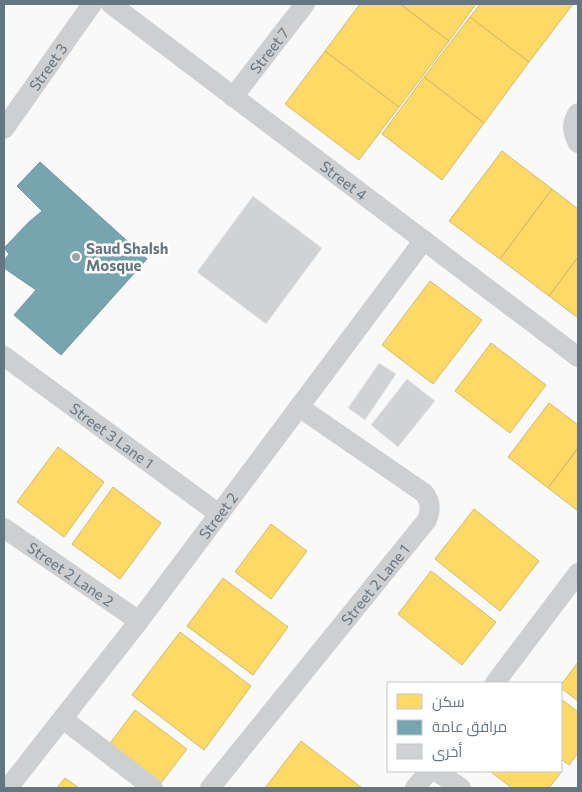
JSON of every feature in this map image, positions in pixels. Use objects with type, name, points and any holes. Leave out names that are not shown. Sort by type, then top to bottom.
[{"type":"street","name":"Street 3","points":[[4,129],[92,4]]},
{"type":"street","name":"Street 4","points":[[111,4],[578,357]]},
{"type":"street","name":"Street 7","points":[[234,97],[305,4]]},
{"type":"street","points":[[578,113],[574,119],[573,126],[578,143]]},
{"type":"street","name":"Street 2","points":[[8,788],[139,621],[424,240]]},
{"type":"street","name":"Street 3 Lane 1","points":[[4,356],[219,514]]},
{"type":"street","name":"Street 2 Lane 1","points":[[210,788],[427,520],[430,512],[428,498],[424,493],[299,407]]},
{"type":"street","name":"Street 2 Lane 2","points":[[4,528],[139,621]]},
{"type":"street","points":[[496,682],[578,573]]},
{"type":"street","points":[[63,719],[153,788]]},
{"type":"street","points":[[415,788],[427,772]]},
{"type":"street","points":[[437,772],[461,788]]},
{"type":"building: سكن","points":[[360,4],[400,4],[449,41],[399,107],[325,51]]},
{"type":"building: سكن","points":[[400,4],[476,4],[449,41]]},
{"type":"building: سكن","points":[[480,4],[573,4],[529,62],[470,17]]},
{"type":"building: سكن","points":[[470,17],[529,62],[484,123],[424,77]]},
{"type":"building: سكن","points":[[325,51],[399,107],[359,160],[285,104]]},
{"type":"building: سكن","points":[[424,77],[484,123],[442,180],[382,134]]},
{"type":"building: سكن","points":[[502,151],[552,189],[500,259],[449,221]]},
{"type":"building: سكن","points":[[552,189],[578,209],[578,257],[549,296],[500,259]]},
{"type":"building: سكن","points":[[578,257],[578,318],[549,296]]},
{"type":"building: سكن","points":[[430,281],[482,320],[433,384],[382,345]]},
{"type":"building: سكن","points":[[491,343],[546,385],[510,433],[455,391]]},
{"type":"building: سكن","points":[[549,403],[578,425],[578,448],[548,488],[508,457]]},
{"type":"building: سكن","points":[[58,447],[104,482],[64,537],[17,502]]},
{"type":"building: سكن","points":[[578,448],[578,511],[548,488]]},
{"type":"building: سكن","points":[[113,487],[161,523],[120,579],[72,544]]},
{"type":"building: سكن","points":[[474,509],[539,561],[500,611],[435,559]]},
{"type":"building: سكن","points":[[271,524],[307,551],[271,599],[235,572]]},
{"type":"building: سكن","points":[[431,571],[496,622],[462,665],[398,614]]},
{"type":"building: سكن","points":[[223,578],[288,627],[253,675],[187,626]]},
{"type":"building: سكن","points":[[180,632],[251,686],[204,750],[132,695]]},
{"type":"building: سكن","points":[[578,662],[578,701],[562,689],[562,684]]},
{"type":"building: سكن","points":[[562,700],[578,712],[578,753],[569,765],[562,760]]},
{"type":"building: سكن","points":[[135,710],[187,749],[157,788],[105,750]]},
{"type":"building: سكن","points":[[301,741],[362,788],[265,788]]},
{"type":"building: سكن","points":[[491,772],[561,772],[549,788],[512,788]]},
{"type":"building: سكن","points":[[65,778],[79,788],[57,788]]},
{"type":"building: مرافق عامة","name":"Saud Shalsh Mosque","points":[[40,162],[147,259],[61,355],[14,315],[36,290],[4,268],[4,261],[9,254],[4,248],[42,211],[17,186]]},
{"type":"building: أخرى","points":[[253,196],[322,248],[266,324],[197,272]]},
{"type":"building: أخرى","points":[[379,363],[396,374],[365,420],[348,408]]},
{"type":"building: أخرى","points":[[407,379],[435,401],[398,447],[371,425]]},
{"type":"place","name":"Saud Shalsh Mosque","points":[[76,257]]}]
